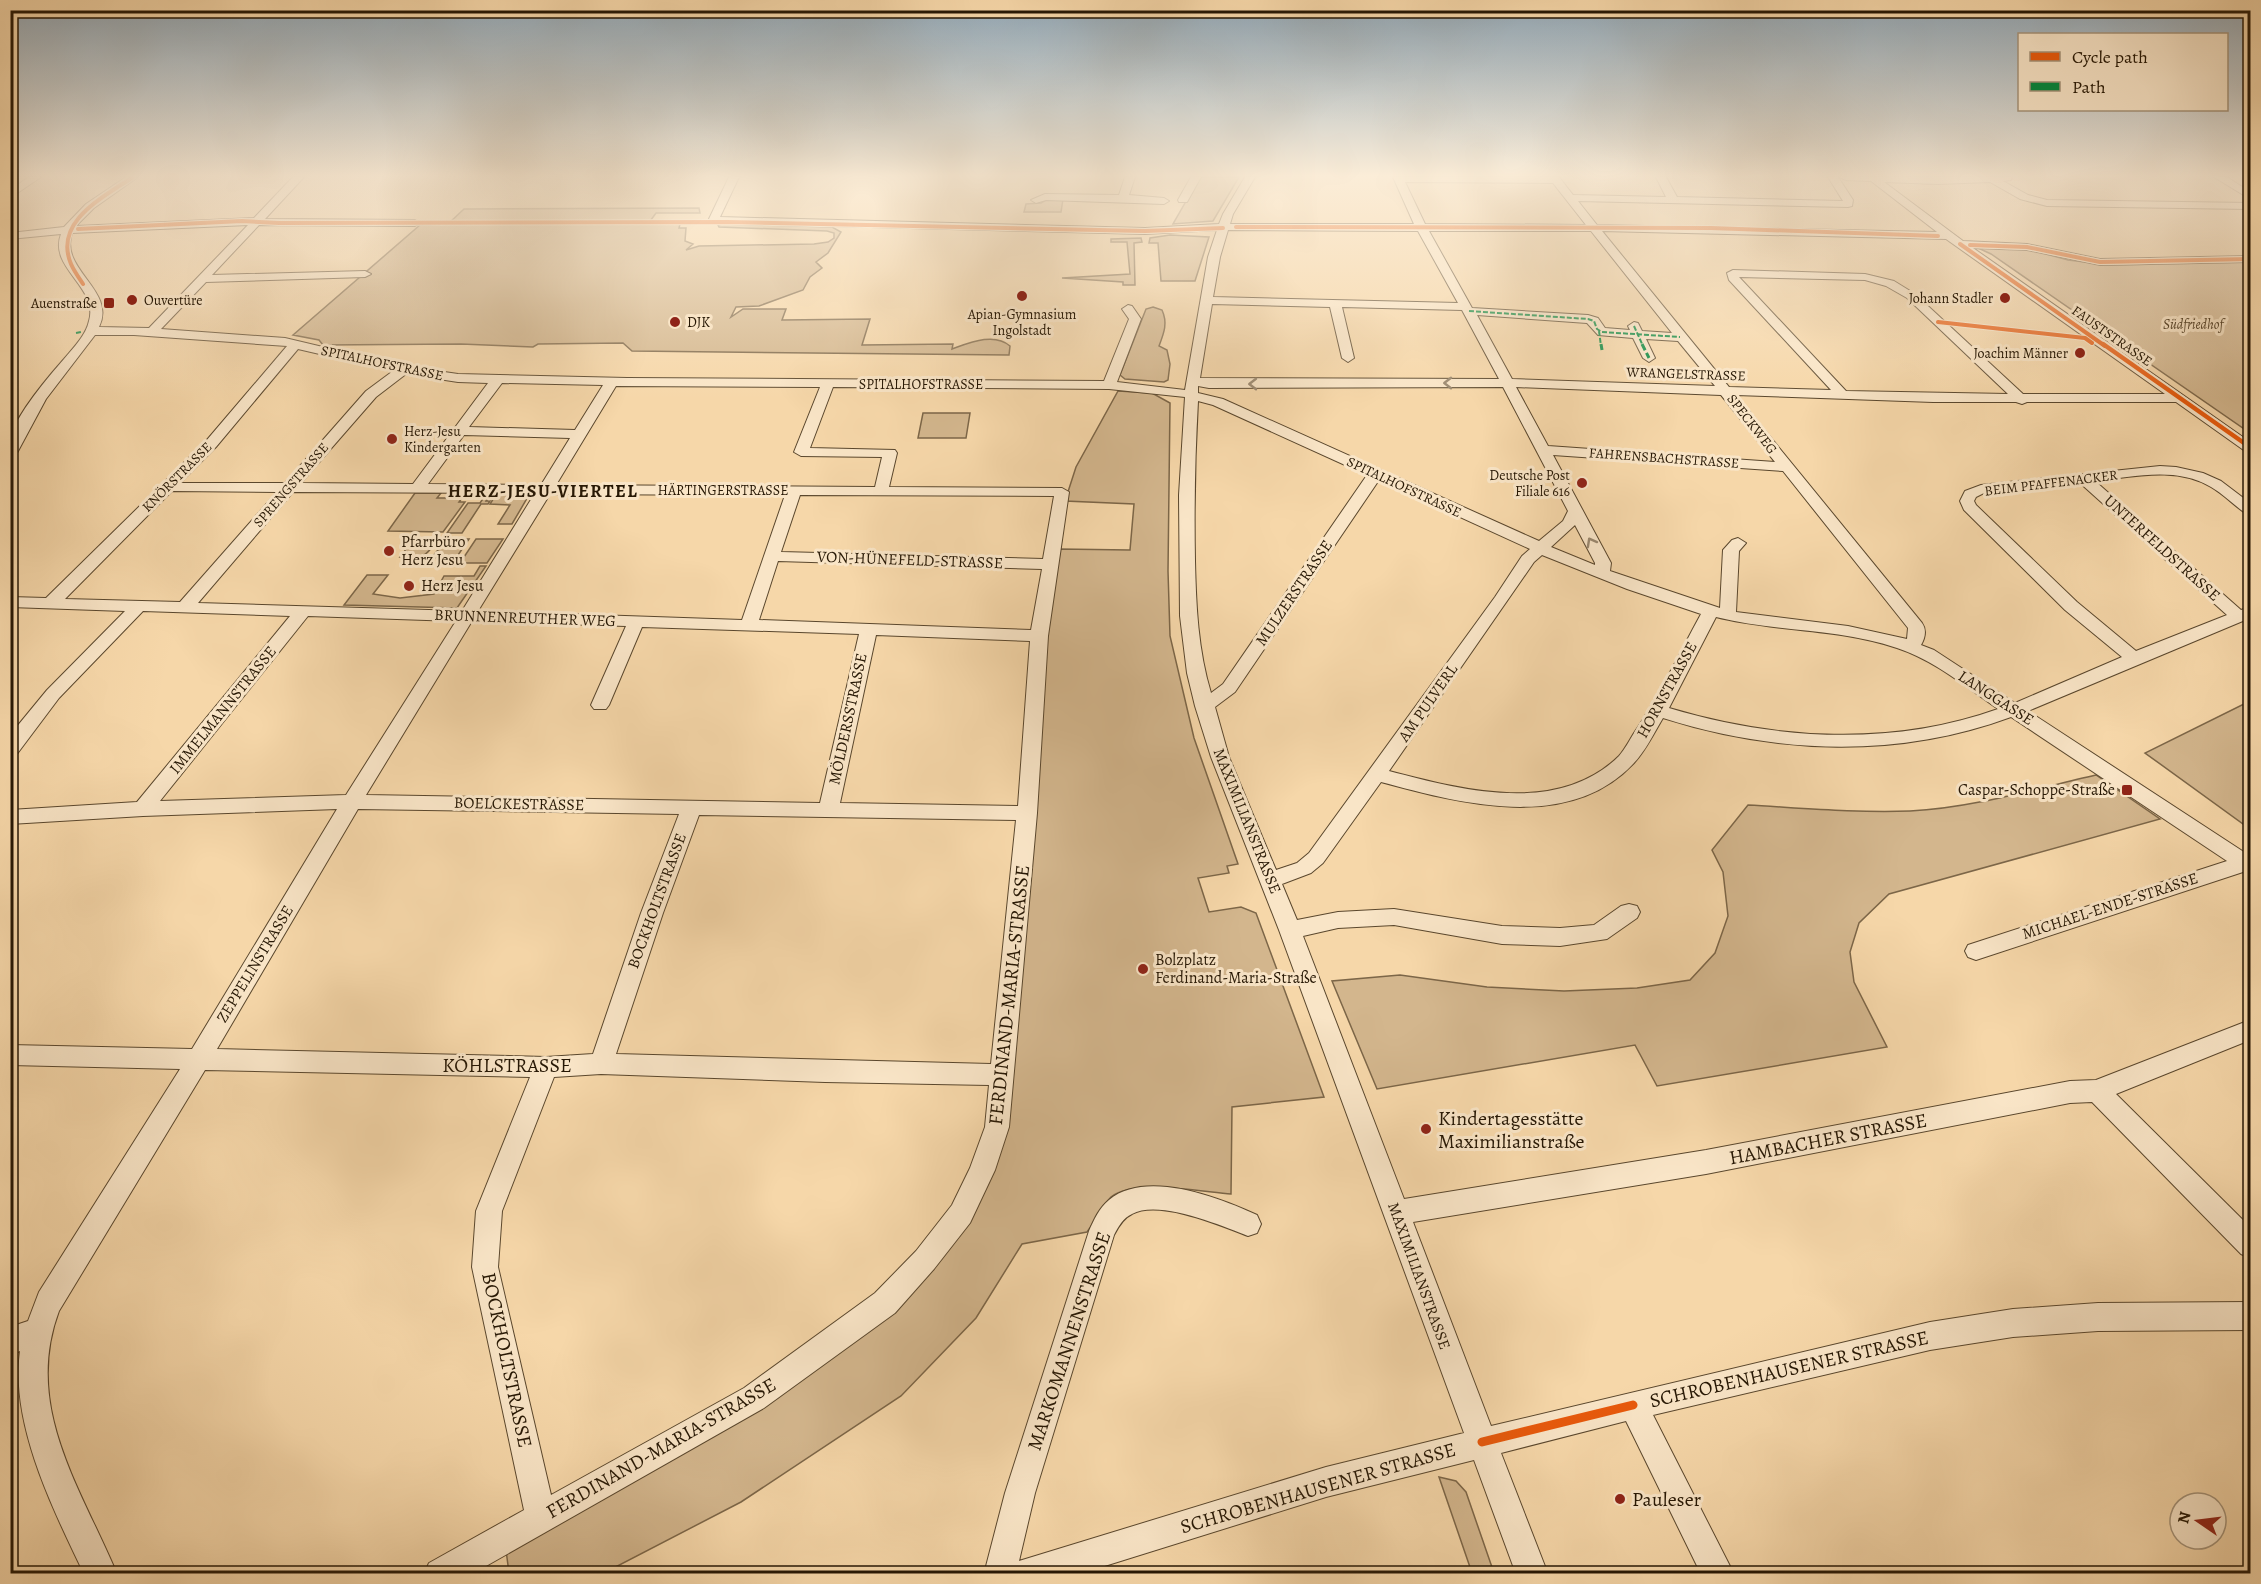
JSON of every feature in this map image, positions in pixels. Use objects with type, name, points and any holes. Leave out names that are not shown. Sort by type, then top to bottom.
[{"type":"street","points":[[10,453],[39,398],[96,322],[97,305],[72,270],[66,251]]},
{"type":"street","points":[[152,332],[228,251]]},
{"type":"street","name":"MAXIMILIANSTRASSE","points":[[1218,251],[1206,300],[1192,388],[1186,495],[1188,616],[1196,673],[1220,757],[1290,930],[1532,1574]]},
{"type":"street","points":[[1435,251],[1603,563],[1602,573]]},
{"type":"street","name":"SPECKWEG","points":[[1612,251],[1916,627],[1916,639],[1911,646]]},
{"type":"street","name":"FAUSTSTRASSE","points":[[1970,251],[2250,448]]},
{"type":"street","points":[[2046,251],[2100,262],[2250,259]]},
{"type":"street","points":[[1842,394],[1733,278],[1733,273],[1865,277],[1890,283],[1911,296],[2022,400]]},
{"type":"street","points":[[201,279],[365,274]]},
{"type":"street","points":[[1206,300],[1468,309],[1588,319],[1594,321],[1599,331],[1602,350]]},
{"type":"street","points":[[1335,304],[1348,357]]},
{"type":"street","points":[[1109,385],[1135,319],[1128,309]]},
{"type":"street","name":"SPITALHOFSTRASSE","points":[[90,331],[152,332],[296,344],[403,370],[458,378],[612,382],[1109,385],[1176,391],[1192,388],[1538,548],[1602,573],[1719,613]]},
{"type":"street","points":[[1599,331],[1637,331],[1680,337]]},
{"type":"street","points":[[1637,331],[1649,358]]},
{"type":"street","name":"KNÖRSTRASSE","points":[[51,603],[211,444],[296,344]]},
{"type":"street","name":"SPRENGSTRASSE","points":[[185,607],[371,394],[403,370]]},
{"type":"street","points":[[417,489],[497,380]]},
{"type":"street","name":"ZEPPELINSTRASSE","points":[[101,1574],[79,1528],[38,1425],[33,1362],[38,1331],[49,1302],[198,1060],[352,802],[612,382]]},
{"type":"street","name":"WRANGELSTRASSE","points":[[1192,388],[1209,384],[1507,383],[2022,400],[2180,398]]},
{"type":"street","points":[[828,384],[801,452],[891,453],[881,491]]},
{"type":"street","points":[[460,431],[579,434]]},
{"type":"street","name":"FAHRENSBACHSTRASSE","points":[[1543,450],[1786,467]]},
{"type":"street","name":"BEIM PFAFFENACKER","points":[[2134,658],[2071,606],[1969,507],[1966,501],[1970,494],[1981,489],[2160,470],[2198,476],[2216,484],[2250,510]]},
{"type":"street","name":"MULZERSTRASSE","points":[[1204,706],[1229,688],[1376,473]]},
{"type":"street","name":"UNTERFELDSTRASSE","points":[[2084,478],[2245,615]]},
{"type":"street","name":"HÄRTINGERSTRASSE","points":[[168,487],[1062,492]]},
{"type":"street","points":[[749,624],[794,490]]},
{"type":"street","name":"FERDINAND-MARIA-STRASSE","points":[[440,1574],[754,1398],[885,1303],[925,1260],[961,1214],[982,1170],[997,1127],[1027,813],[1039,636],[1048,564],[1062,492]]},
{"type":"street","name":"AM PULVERL","points":[[1270,880],[1304,868],[1316,858],[1378,775],[1538,548],[1569,523],[1575,512]]},
{"type":"street","points":[[1719,613],[1731,550],[1738,543]]},
{"type":"street","name":"VON-HÜNEFELD-STRASSE","points":[[772,556],[1048,564]]},
{"type":"street","name":"BRUNNENREUTHER WEG","points":[[10,602],[749,624],[1039,636]]},
{"type":"street","points":[[10,749],[53,694],[140,606]]},
{"type":"street","name":"IMMELMANNSTRASSE","points":[[143,809],[303,611]]},
{"type":"street","name":"LANGGASSE","points":[[1719,613],[1877,637],[1911,646],[1928,654],[2248,864]]},
{"type":"street","name":"HORNSTRASSE","points":[[1378,775],[1425,788],[1491,798],[1537,799],[1570,794],[1603,779],[1625,761],[1659,711],[1719,613]]},
{"type":"street","points":[[1659,711],[1688,721],[1758,735],[1834,742],[1917,736],[1971,725],[2014,710],[2134,658],[2245,615]]},
{"type":"street","points":[[600,705],[636,622]]},
{"type":"street","name":"MÖLDERSSTRASSE","points":[[829,808],[868,630]]},
{"type":"street","name":"BOELCKESTRASSE","points":[[10,817],[143,809],[352,802],[1027,813]]},
{"type":"street","name":"BOCKHOLTSTRASSE","points":[[601,1064],[652,913],[692,806]]},
{"type":"street","name":"MICHAEL-ENDE-STRASSE","points":[[1976,951],[2013,937],[2248,864]]},
{"type":"street","points":[[1290,930],[1338,920],[1394,917],[1502,934],[1560,937],[1599,933],[1629,912]]},
{"type":"street","name":"HAMBACHER STRASSE","points":[[1396,1213],[1706,1162],[2070,1092],[2097,1091],[2250,1030]]},
{"type":"street","name":"KÖHLSTRASSE","points":[[10,1055],[546,1066],[601,1064],[825,1072],[1003,1075]]},
{"type":"street","name":"BOCKHOLTSTRASSE","points":[[541,1519],[485,1267],[489,1211],[546,1066]]},
{"type":"street","points":[[2097,1091],[2250,1244]]},
{"type":"street","name":"MARKOMANNENSTRASSE","points":[[1000,1574],[1020,1493],[1102,1231],[1115,1210],[1134,1201],[1154,1199],[1193,1204],[1248,1224]]},
{"type":"street","name":"SCHROBENHAUSENER STRASSE","points":[[1026,1574],[1326,1482],[1633,1405],[1930,1336],[2013,1323],[2098,1317],[2250,1316]]},
{"type":"street","points":[[10,1341],[38,1331]]},
{"type":"street","points":[[1633,1405],[1718,1574]]},
{"type":"green space","points":[[390,251],[829,251],[816,262],[822,268],[810,277],[803,290],[759,306],[736,307],[731,317],[743,309],[786,309],[782,320],[870,319],[862,345],[953,344],[952,349],[989,339],[1004,342],[1010,346],[1009,355],[632,351],[623,343],[538,344],[533,347],[461,344],[323,345],[319,340],[293,335]]},
{"type":"green space","points":[[1128,251],[1134,251],[1135,285],[1123,285],[1123,282],[1062,278],[1130,274]]},
{"type":"green space","points":[[1159,251],[1205,251],[1195,281],[1161,281]]},
{"type":"green space","name":"Südfriedhof","points":[[1984,251],[2035,251],[2068,260],[2110,265],[2250,262],[2250,442],[2247,431]]},
{"type":"green space","points":[[1153,307],[1162,310],[1165,319],[1164,332],[1159,346],[1167,350],[1170,364],[1168,380],[1164,382],[1125,379],[1120,375],[1146,309]]},
{"type":"green space","points":[[1118,391],[1152,393],[1170,403],[1168,571],[1170,636],[1194,738],[1238,864],[1227,866],[1229,873],[1198,878],[1209,912],[1241,907],[1256,913],[1324,1097],[1232,1107],[1231,1194],[1151,1187],[1121,1191],[1111,1197],[1087,1232],[1022,1244],[976,1318],[901,1396],[741,1502],[604,1573],[509,1573],[506,1550],[900,1305],[992,1174],[1008,1129],[1047,632],[1059,549],[1130,550],[1134,504],[1065,501],[1076,467]]},
{"type":"green space","points":[[923,413],[970,413],[966,438],[918,438]]},
{"type":"green space","points":[[415,493],[441,493],[437,498],[462,498],[459,502],[465,502],[443,532],[388,531]]},
{"type":"green space","points":[[487,493],[491,493],[486,501],[490,501],[488,504],[481,504],[462,533],[447,533],[468,503],[480,503]]},
{"type":"green space","points":[[497,493],[529,495],[512,524],[498,524],[510,505],[490,504]]},
{"type":"green space","points":[[414,539],[437,539],[437,541],[422,556],[400,557]]},
{"type":"green space","points":[[447,539],[469,539],[456,558],[435,558],[433,556]]},
{"type":"green space","points":[[476,539],[503,539],[487,563],[460,563]]},
{"type":"green space","points":[[480,566],[486,566],[457,608],[344,605],[367,575],[388,575],[373,594],[400,598],[434,594],[444,576],[474,576]]},
{"type":"green space","points":[[2250,701],[2250,829],[2145,753]]},
{"type":"green space","points":[[2096,775],[2160,819],[1889,894],[1859,923],[1850,952],[1854,982],[1887,1047],[1657,1086],[1635,1045],[1377,1089],[1332,981],[1400,975],[1487,987],[1564,991],[1637,988],[1690,980],[1715,953],[1728,916],[1723,872],[1712,850],[1748,805],[1870,811],[1934,809],[2003,797]]},
{"type":"green space","points":[[1439,1477],[1456,1481],[1466,1492],[1494,1573],[1472,1573]]},
{"type":"marked path","points":[[1469,311],[1588,319],[1594,321],[1597,329],[1602,332],[1680,337]]},
{"type":"marked path","points":[[1634,326],[1649,358]]},
{"type":"marked path","points":[[1599,331],[1602,350]]},
{"type":"marked path","points":[[76,333],[81,332]]},
{"type":"cycle path","points":[[67,251],[71,264],[83,284]]},
{"type":"cycle path","points":[[1970,251],[2244,443]]},
{"type":"cycle path","points":[[2046,251],[2100,262],[2250,259]]},
{"type":"cycle path","points":[[1938,322],[2085,338],[2092,343]]},
{"type":"cycle path","points":[[1482,1442],[1633,1405]]},
{"type":"place","name":"Apian-Gymnasium Ingolstadt","points":[[1022,296]]},
{"type":"place","name":"Johann Stadler","points":[[2005,298]]},
{"type":"place","name":"Ouvertüre","points":[[132,300]]},
{"type":"place","name":"Auenstraße","points":[[109,303]]},
{"type":"place","name":"DJK","points":[[675,322]]},
{"type":"place","name":"Joachim Männer","points":[[2080,353]]},
{"type":"place","name":"Herz-Jesu Kindergarten","points":[[392,439]]},
{"type":"place","name":"Deutsche Post Filiale 616","points":[[1582,483]]},
{"type":"place","name":"Pfarrbüro Herz Jesu","points":[[389,551]]},
{"type":"place","name":"Herz Jesu","points":[[409,586]]},
{"type":"place","name":"Caspar-Schoppe-Straße","points":[[2127,790]]},
{"type":"place","name":"Bolzplatz Ferdinand-Maria-Straße","points":[[1143,969]]},
{"type":"place","name":"Kindertagesstätte Maximilianstraße","points":[[1426,1129]]},
{"type":"place","name":"Pauleser","points":[[1620,1499]]},
{"type":"district","name":"HERZ-JESU-VIERTEL","points":[[543,491]]}]
